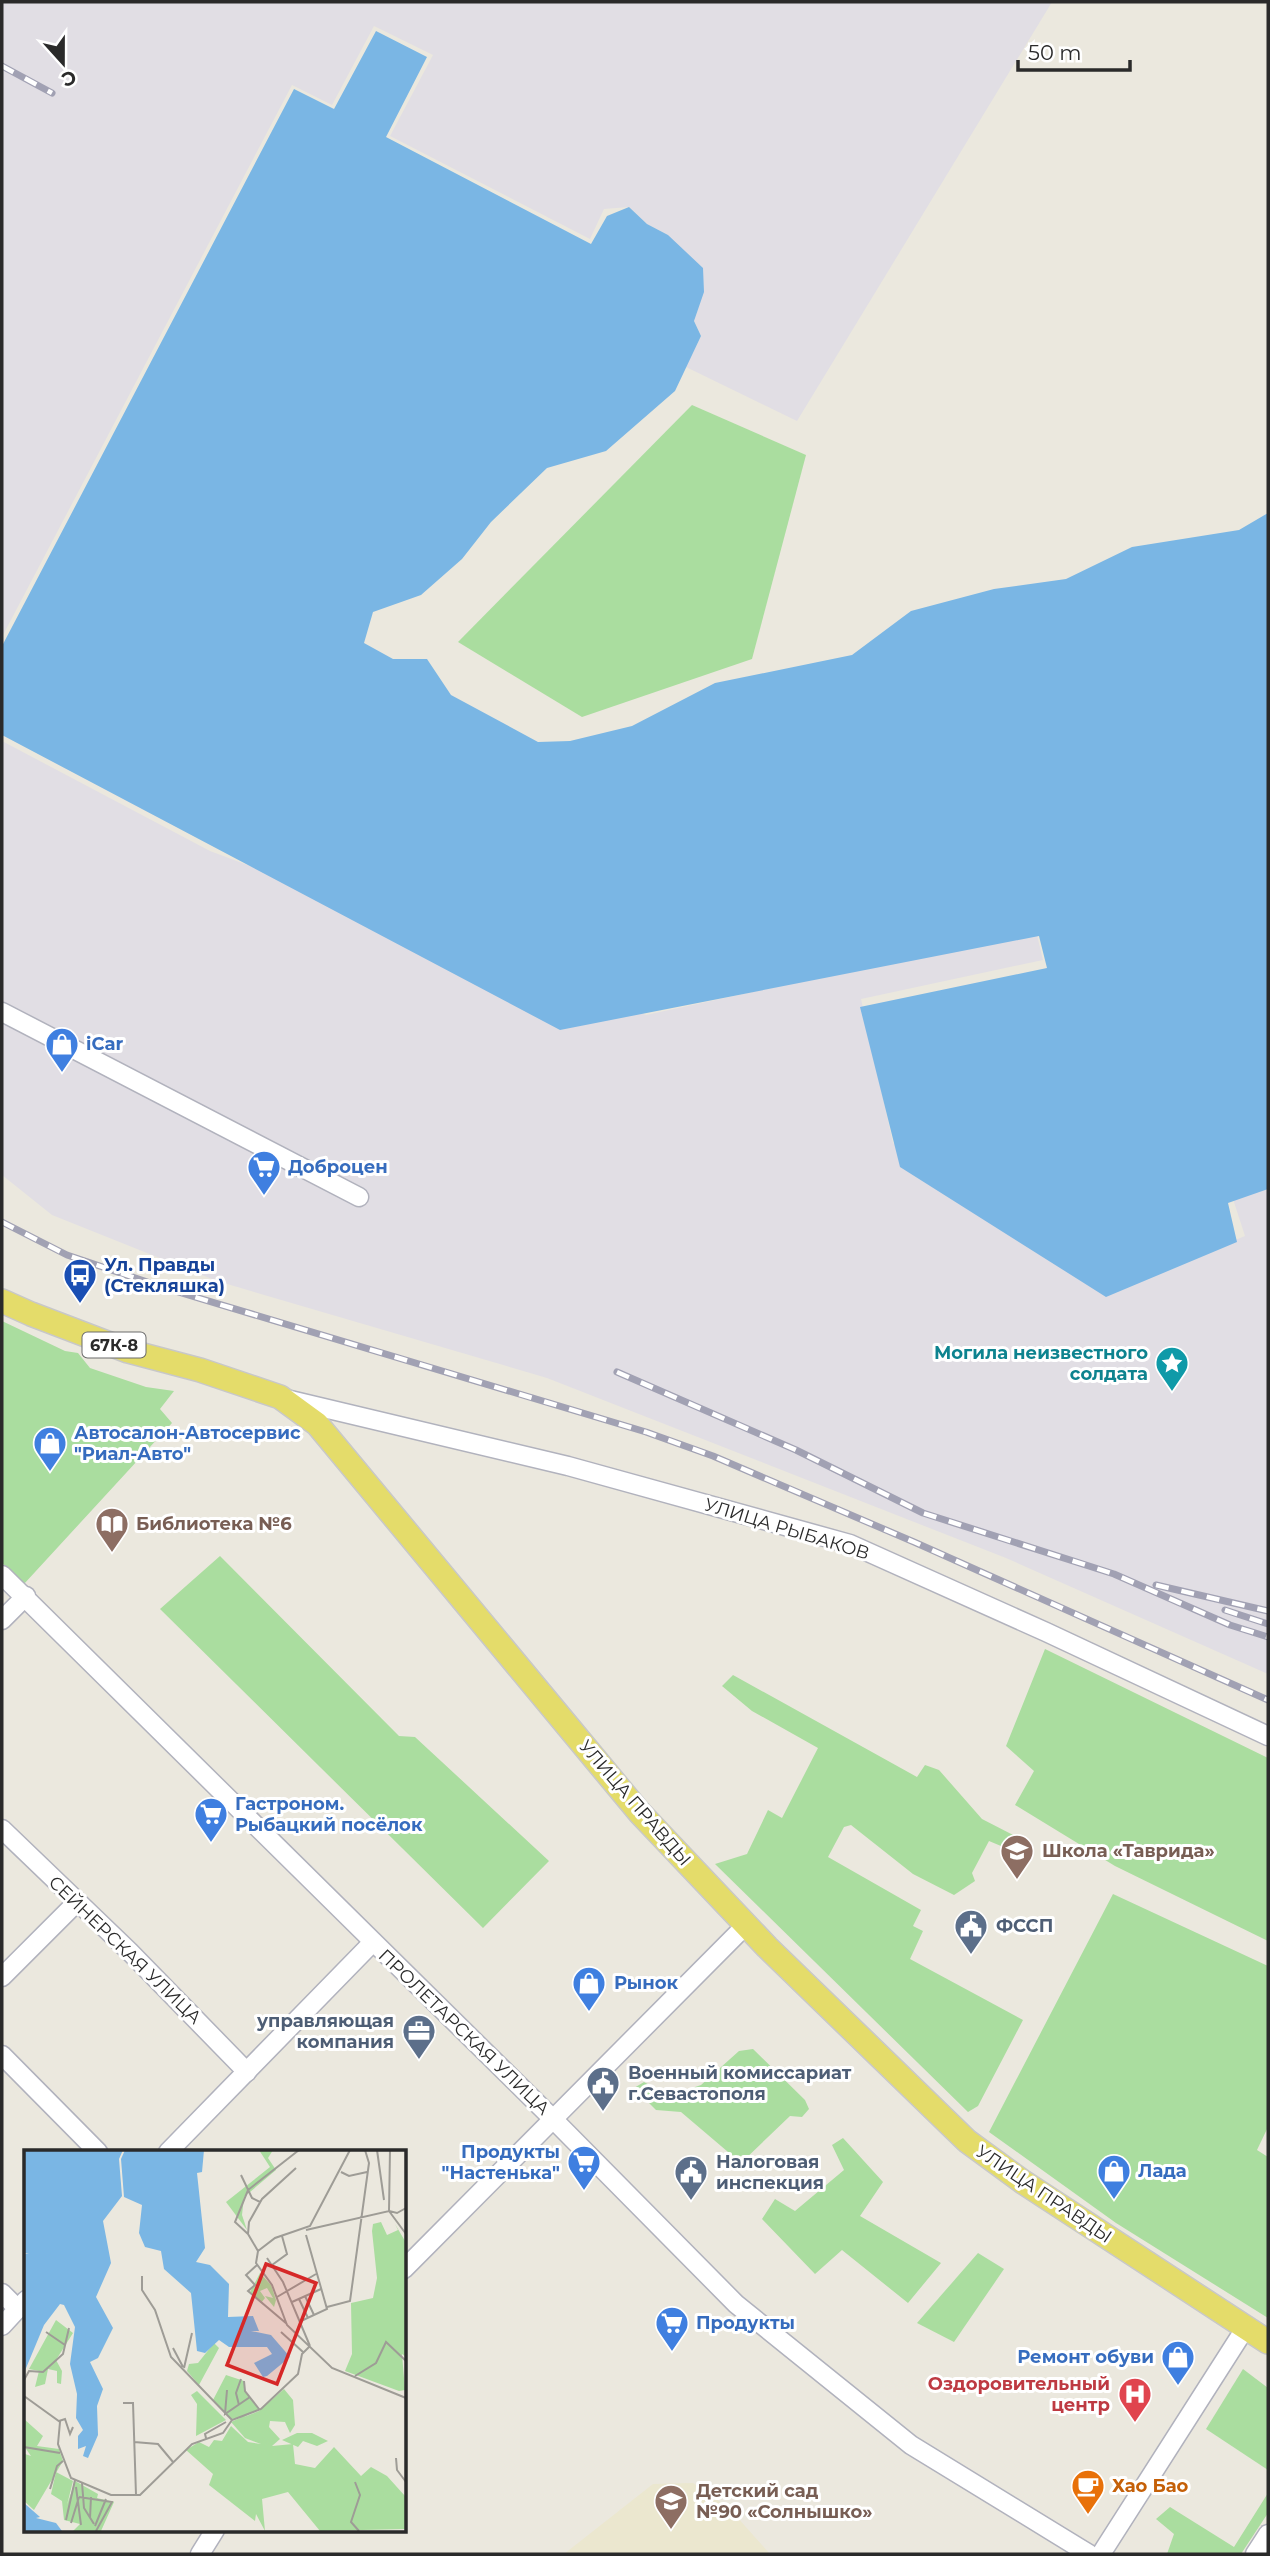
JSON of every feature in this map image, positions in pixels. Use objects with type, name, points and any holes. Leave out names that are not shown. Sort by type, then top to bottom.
[{"type":"main road","name":"УЛИЦА ПРАВДЫ","points":[[2,1301],[128,1351],[200,1370],[280,1397],[317,1424],[639,1812],[746,1925],[967,2141],[1033,2189],[1268,2342]]},
{"type":"street","points":[[2,1012],[359,1197]]},
{"type":"street","name":"УЛИЦА РЫБАКОВ","points":[[280,1397],[568,1466],[850,1544],[1268,1736]]},
{"type":"street","name":"ПРОЛЕТАРСКАЯ УЛИЦА","points":[[2,1575],[552,2118],[736,2304],[911,2445],[1089,2554]]},
{"type":"street","points":[[2,1620],[26,1596]]},
{"type":"street","name":"СЕЙНЕРСКАЯ УЛИЦА","points":[[2,1829],[130,1952],[247,2072]]},
{"type":"street","points":[[2,1977],[76,1903]]},
{"type":"street","points":[[406,2267],[746,1925]]},
{"type":"street","points":[[170,2150],[373,1942]]},
{"type":"street","points":[[2,2055],[96,2150]]},
{"type":"street","points":[[2,2293],[22,2305],[2,2326]]},
{"type":"street","points":[[1101,2554],[1246,2327]]},
{"type":"street","points":[[200,2554],[214,2532]]},
{"type":"street","points":[[1255,2554],[1268,2534]]},
{"type":"shaded area","points":[[2,2],[1052,2],[797,421],[686,367],[701,336],[694,321],[703,292],[668,235],[647,224],[629,207],[604,209],[590,239],[390,136],[433,55],[374,26],[332,105],[292,85],[2,637]]},
{"type":"shaded area","points":[[2,741],[210,851],[646,1015],[1036,931],[1043,960],[861,999],[893,1143],[1108,1292],[1245,1236],[1233,1199],[1268,1186],[1268,1674],[1006,1558],[547,1378],[217,1281],[52,1215],[2,1175]]},
{"type":"shaded area","name":"Детский сад №90 «Солнышко»","points":[[693,2483],[729,2508],[770,2554],[564,2554],[653,2484]]},
{"type":"green space","points":[[692,405],[806,455],[752,659],[582,717],[458,642]]},
{"type":"green space","points":[[2,1321],[65,1351],[78,1353],[90,1368],[146,1387],[174,1391],[160,1409],[172,1423],[24,1584],[2,1563]]},
{"type":"green space","points":[[220,1556],[399,1736],[415,1737],[549,1861],[483,1928],[160,1609]]},
{"type":"green space","points":[[1045,1649],[1268,1758],[1268,1941],[1115,1866],[1015,1805],[1034,1771],[1006,1746]]},
{"type":"green space","points":[[733,1675],[917,1777],[925,1765],[939,1770],[982,1819],[1019,1838],[1013,1851],[989,1841],[972,1873],[975,1881],[954,1895],[913,1874],[851,1825],[844,1827],[828,1857],[921,1910],[913,1926],[923,1931],[910,1959],[1023,2020],[978,2106],[968,2112],[715,1864],[747,1854],[768,1810],[782,1818],[818,1748],[752,1711],[722,1686]]},
{"type":"green space","points":[[1113,1894],[1268,1966],[1268,2127],[1257,2150],[1268,2157],[1268,2318],[1116,2223],[989,2132]]},
{"type":"green space","points":[[753,2049],[805,2100],[809,2109],[802,2117],[790,2116],[741,2163],[681,2112],[656,2110],[634,2088],[644,2082],[669,2096],[701,2085],[739,2051]]},
{"type":"green space","points":[[843,2138],[883,2182],[860,2216],[941,2263],[908,2303],[842,2250],[815,2274],[762,2219],[775,2199],[795,2211],[844,2170],[832,2145]]},
{"type":"green space","points":[[978,2253],[1004,2269],[954,2342],[917,2323]]},
{"type":"green space","points":[[1243,2369],[1268,2388],[1268,2470],[1206,2429]]},
{"type":"green space","points":[[1268,2493],[1268,2513],[1241,2554],[1167,2554],[1174,2534],[1156,2519],[1170,2507],[1234,2547]]},
{"type":"water","points":[[376,31],[427,57],[386,137],[591,244],[607,216],[629,207],[647,224],[668,235],[703,268],[704,292],[694,321],[701,336],[675,391],[606,451],[547,468],[491,522],[462,559],[421,595],[373,612],[364,643],[393,659],[427,659],[451,695],[538,742],[570,741],[632,726],[715,683],[852,655],[911,611],[994,589],[1066,579],[1132,547],[1239,530],[1268,513],[1268,1189],[1228,1203],[1237,1242],[1106,1297],[900,1167],[860,1007],[1047,968],[1039,936],[560,1030],[2,735],[2,646],[294,89],[334,109]]},
{"type":"railway","points":[[2,66],[52,93]]},
{"type":"railway","points":[[2,1222],[67,1255],[165,1288],[646,1432],[713,1456],[914,1542],[1268,1700]]},
{"type":"railway","points":[[617,1372],[796,1450],[923,1513],[1114,1574],[1230,1625],[1268,1637]]},
{"type":"railway","points":[[1156,1585],[1268,1611]]},
{"type":"railway","points":[[1225,1610],[1268,1624]]},
{"type":"place","name":"iCar","points":[[62,1074]]},
{"type":"place","name":"Доброцен","points":[[264,1197]]},
{"type":"place","name":"Ул. Правды (Стекляшка)","points":[[80,1305]]},
{"type":"place","name":"Могила неизвестного солдата","points":[[1172,1393]]},
{"type":"place","name":"Автосалон-Автосервис \"Риал-Авто\"","points":[[50,1473]]},
{"type":"place","name":"Библиотека №6","points":[[112,1554]]},
{"type":"place","name":"Гастроном. Рыбацкий посёлок","points":[[211,1844]]},
{"type":"place","name":"Школа «Таврида»","points":[[1017,1881]]},
{"type":"place","name":"ФССП","points":[[971,1956]]},
{"type":"place","name":"Рынок","points":[[589,2013]]},
{"type":"place","name":"управляющая компания","points":[[419,2061]]},
{"type":"place","name":"Военный комиссариат г.Севастополя","points":[[603,2113]]},
{"type":"place","name":"Продукты \"Настенька\"","points":[[584,2192]]},
{"type":"place","name":"Лада","points":[[1114,2201]]},
{"type":"place","name":"Налоговая инспекция","points":[[691,2202]]},
{"type":"place","name":"Продукты","points":[[672,2353]]},
{"type":"place","name":"Ремонт обуви","points":[[1178,2387]]},
{"type":"place","name":"Оздоровительный центр","points":[[1135,2424]]},
{"type":"place","name":"Хао Бао","points":[[1088,2516]]},
{"type":"place","name":"Детский сад №90 «Солнышко»","points":[[671,2531]]}]
